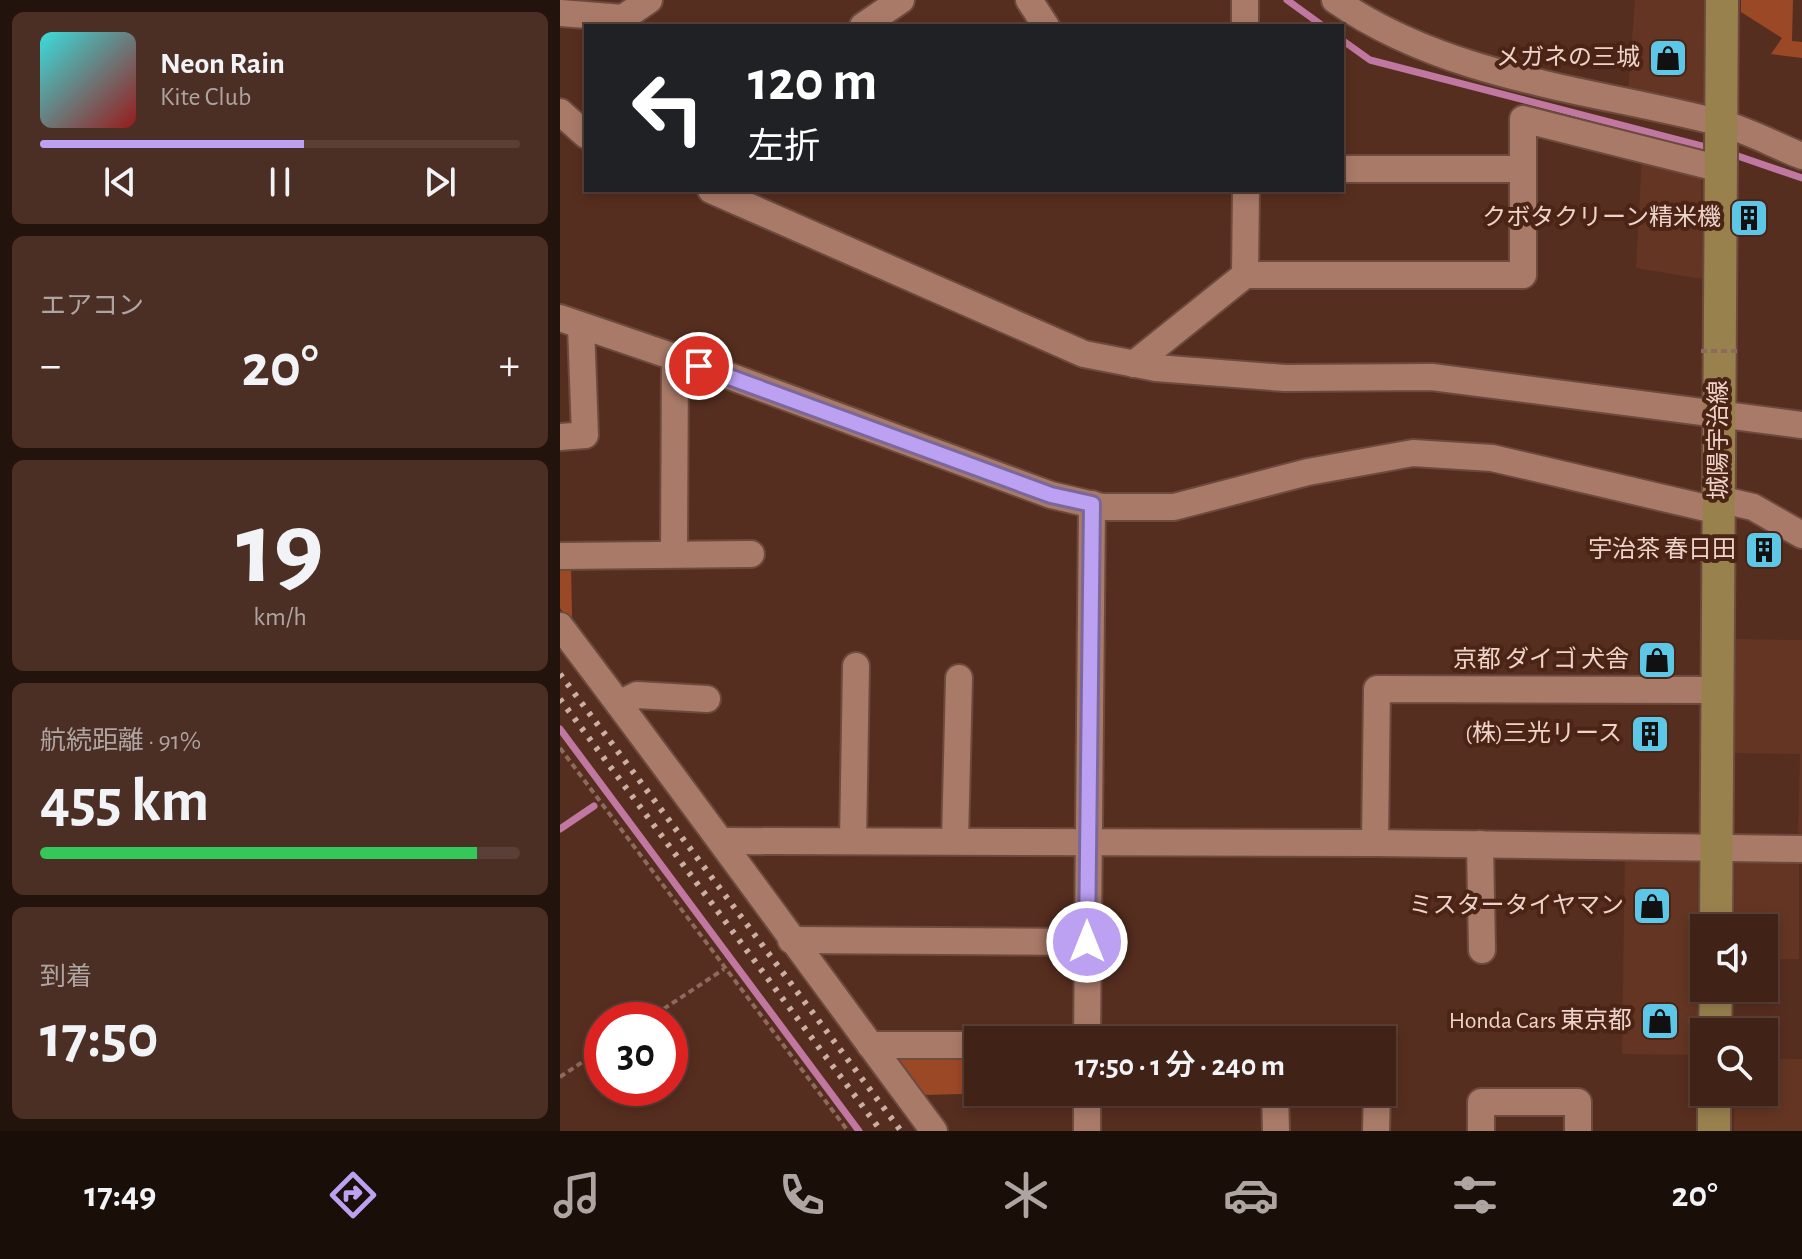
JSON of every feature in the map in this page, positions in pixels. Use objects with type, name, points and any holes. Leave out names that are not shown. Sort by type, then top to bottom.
[{"type":"main road","name":"城陽宇治線","points":[[1716,914],[1722,0]]},
{"type":"main road","points":[[1714,1106],[1714,1131]]},
{"type":"street","points":[[560,13],[621,15],[649,0]]},
{"type":"street","points":[[866,24],[901,0]]},
{"type":"street","points":[[1029,0],[1045,24]]},
{"type":"street","points":[[1245,0],[1245,24]]},
{"type":"street","points":[[1335,0],[1400,39],[1463,63],[1721,147]]},
{"type":"street","points":[[560,112],[584,133]]},
{"type":"street","points":[[1134,364],[1245,275],[1523,275],[1523,119],[1802,156]]},
{"type":"street","points":[[1344,169],[1523,169]]},
{"type":"street","points":[[716,192],[1084,354],[1134,364],[1285,378],[1432,377],[1802,425]]},
{"type":"street","points":[[1245,275],[1246,192]]},
{"type":"street","points":[[560,437],[585,435],[567,322],[675,358],[1051,495],[1092,504],[1174,507],[1308,472],[1413,453],[1492,458],[1719,505],[1753,507],[1802,535]]},
{"type":"street","points":[[674,554],[675,358]]},
{"type":"street","points":[[1087,1026],[1092,504]]},
{"type":"street","points":[[560,556],[751,554]]},
{"type":"street","points":[[560,626],[723,841],[791,940],[934,1131]]},
{"type":"street","points":[[853,841],[856,666]]},
{"type":"street","points":[[955,841],[959,678]]},
{"type":"street","points":[[1375,843],[1377,689],[1718,690]]},
{"type":"street","points":[[619,704],[637,695],[707,699]]},
{"type":"street","points":[[723,841],[1375,843],[1802,849]]},
{"type":"street","points":[[1480,844],[1482,950]]},
{"type":"street","points":[[791,940],[1087,942]]},
{"type":"street","points":[[870,1045],[964,1045]]},
{"type":"street","points":[[1481,1131],[1481,1102],[1578,1102],[1578,1131]]},
{"type":"street","points":[[1087,1106],[1087,1131]]},
{"type":"street","points":[[1275,1106],[1276,1131]]},
{"type":"street","points":[[1376,1131],[1377,1106]]},
{"type":"path","points":[[1701,351],[1737,351]]},
{"type":"path","points":[[560,748],[848,1131]]},
{"type":"path","points":[[674,1002],[724,969]]},
{"type":"path","points":[[560,1077],[584,1061]]},
{"type":"shaded area","name":"メガネの三城","points":[[1635,0],[1705,0],[1704,107],[1628,94]]},
{"type":"shaded area","points":[[1741,0],[1793,0],[1792,41],[1802,42],[1802,58],[1771,54],[1782,38],[1741,12]]},
{"type":"shaded area","points":[[1642,157],[1701,174],[1703,279],[1636,268]]},
{"type":"shaded area","points":[[571,563],[572,617],[566,617],[560,608],[560,564]]},
{"type":"shaded area","points":[[1736,639],[1802,640],[1802,835],[1798,835],[1800,754],[1733,753]]},
{"type":"shaded area","points":[[1625,851],[1698,857],[1698,914],[1690,914],[1690,1002],[1697,1002],[1697,1018],[1690,1018],[1690,1055],[1622,1054]]},
{"type":"shaded area","points":[[1735,858],[1799,861],[1799,959],[1778,959],[1778,914],[1734,914]]},
{"type":"shaded area","points":[[962,1053],[963,1094],[923,1095],[898,1065],[899,1054]]},
{"type":"shaded area","points":[[1778,1059],[1802,1059],[1802,1131],[1734,1131],[1735,1106],[1778,1106]]},
{"type":"waterway","points":[[1287,0],[1320,24]]},
{"type":"waterway","points":[[1344,41],[1370,60],[1713,149]]},
{"type":"waterway","points":[[1729,153],[1802,178]]},
{"type":"waterway","points":[[560,729],[859,1131]]},
{"type":"waterway","points":[[560,829],[594,806]]},
{"type":"railway","points":[[560,674],[901,1131]]},
{"type":"railway","points":[[560,699],[881,1131]]},
{"type":"place","name":"メガネの三城","points":[[1668,58]]},
{"type":"place","name":"クボタクリーン精米機","points":[[1749,218]]},
{"type":"place","name":"宇治茶 春日田","points":[[1764,550]]},
{"type":"place","name":"京都 ダイゴ 犬舎","points":[[1657,660]]},
{"type":"place","name":"(株)三光リース","points":[[1650,734]]},
{"type":"place","name":"ミスタータイヤマン","points":[[1652,906]]},
{"type":"place","name":"Honda Cars 東京都","points":[[1660,1021]]},
{"type":"route","points":[[699,366],[1051,495],[1092,504],[1087,942]]}]
